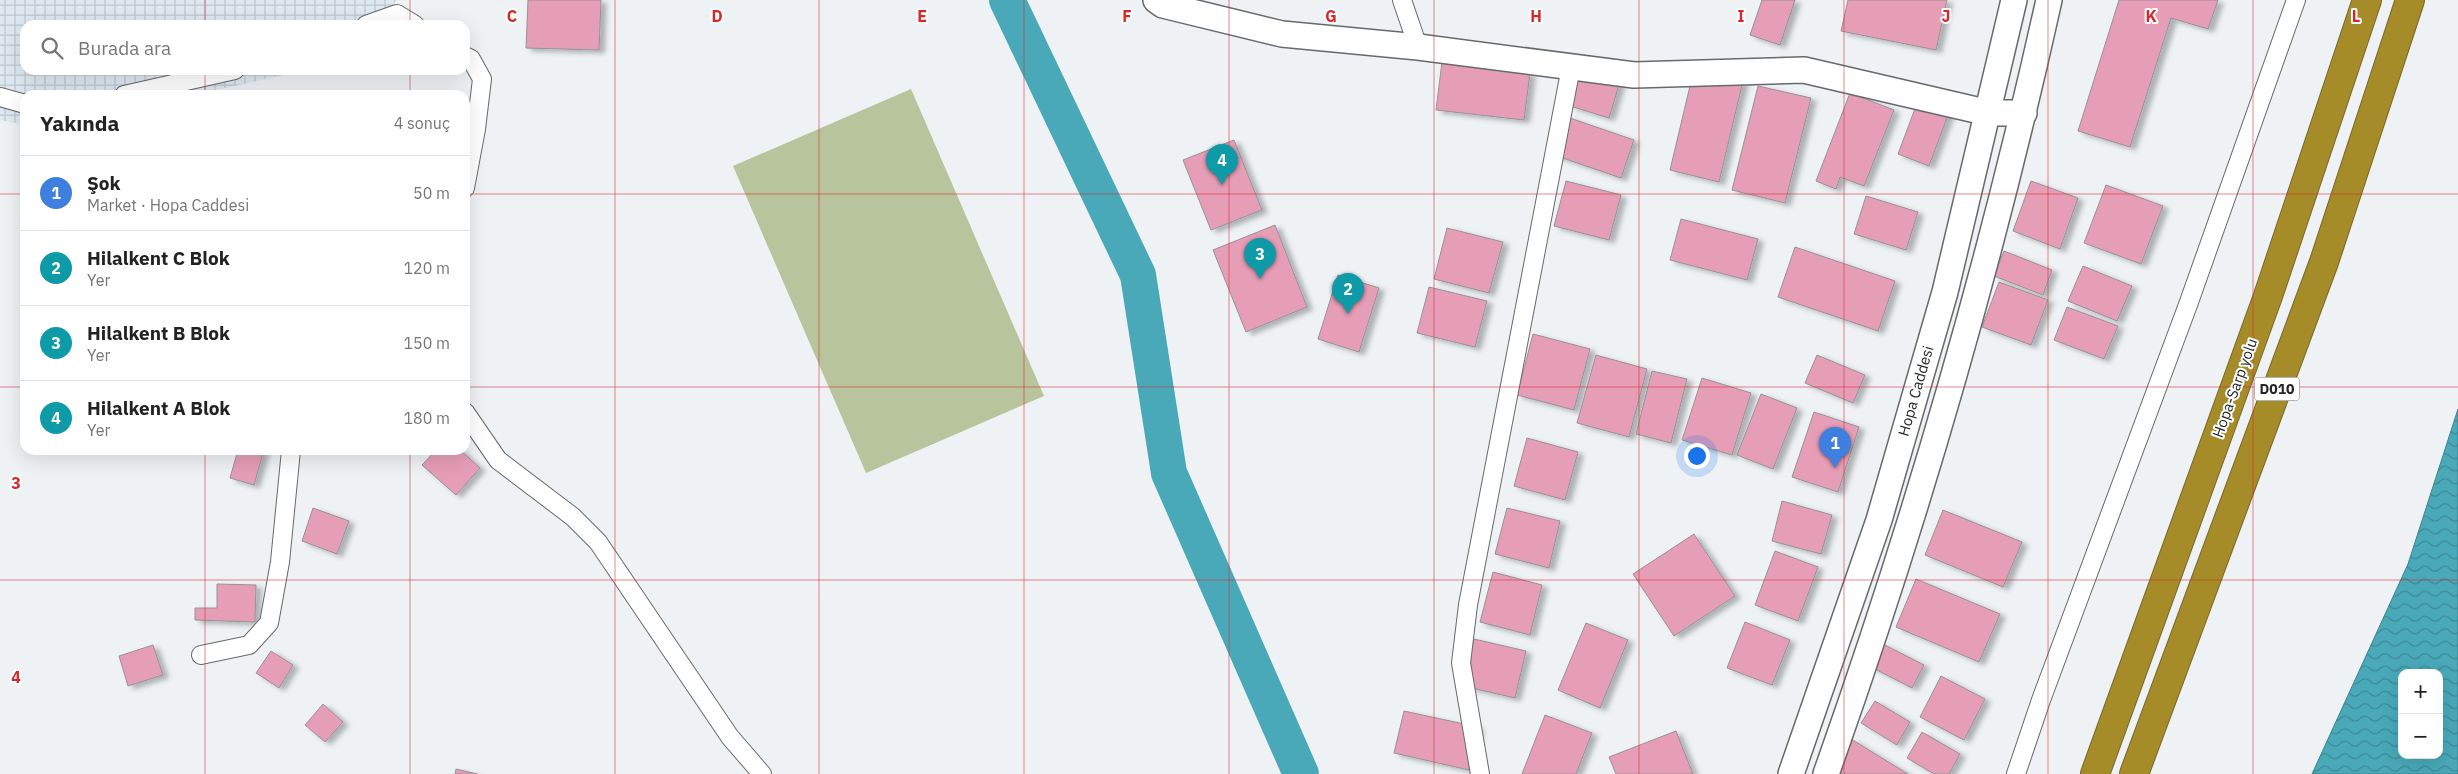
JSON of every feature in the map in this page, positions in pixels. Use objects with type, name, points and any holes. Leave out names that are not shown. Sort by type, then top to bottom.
[{"type":"highway","name":"Hopa-Sarp yolu","points":[[2094,774],[2268,296],[2367,0]]},
{"type":"highway","name":"D010","points":[[2134,774],[2324,262],[2410,0]]},
{"type":"main road","points":[[1156,0],[1163,5],[1282,34],[1418,47],[1634,75],[1804,70],[1989,113],[2024,114]]},
{"type":"main road","name":"Hopa Caddesi","points":[[1791,774],[1879,520],[1945,292],[1989,113],[2014,0]]},
{"type":"main road","name":"Hopa Caddesi","points":[[1826,774],[1923,485],[2015,153],[2049,0]]},
{"type":"street","points":[[1402,0],[1418,47]]},
{"type":"street","points":[[2016,774],[2041,700],[2192,293],[2296,0]]},
{"type":"street","points":[[381,20],[398,14],[407,20]]},
{"type":"street","points":[[470,58],[482,79],[470,162]]},
{"type":"street","points":[[1480,774],[1461,663],[1468,605],[1571,67]]},
{"type":"street","points":[[146,90],[212,75]]},
{"type":"street","points":[[0,98],[20,103]]},
{"type":"street","points":[[470,419],[498,460],[573,517],[598,542],[730,737],[762,774]]},
{"type":"street","points":[[201,655],[249,645],[269,623],[280,562],[291,455]]},
{"type":"shaded area","points":[[0,0],[396,0],[388,20],[20,20],[20,75],[284,75],[216,90],[20,90],[20,124],[0,120]]},
{"type":"green space","points":[[911,89],[1044,396],[866,473],[733,166]]},
{"type":"water","points":[[2458,409],[2458,774],[2312,774],[2408,564]]},
{"type":"building","points":[[528,0],[601,0],[599,50],[526,48]]},
{"type":"building","points":[[1762,0],[1795,0],[1780,45],[1750,35]]},
{"type":"building","points":[[1848,0],[1947,0],[1936,50],[1841,31]]},
{"type":"building","points":[[2119,0],[2218,0],[2208,29],[2171,18],[2130,147],[2078,131]]},
{"type":"building","points":[[1442,62],[1530,73],[1524,120],[1436,110]]},
{"type":"building","points":[[1583,63],[1622,75],[1609,118],[1570,106]]},
{"type":"building","points":[[1694,69],[1743,81],[1719,182],[1670,170]]},
{"type":"building","points":[[1758,86],[1811,98],[1785,203],[1732,190]]},
{"type":"building","points":[[1922,90],[1953,102],[1929,166],[1898,154]]},
{"type":"building","points":[[1850,93],[1894,110],[1864,186],[1840,177],[1836,189],[1816,181]]},
{"type":"building","points":[[1567,117],[1634,140],[1621,178],[1554,155]]},
{"type":"building","points":[[1234,140],[1262,210],[1211,230],[1183,160]]},
{"type":"building","points":[[1566,181],[1621,195],[1609,240],[1554,226]]},
{"type":"building","points":[[2031,181],[2078,198],[2060,249],[2013,231]]},
{"type":"building","points":[[2106,185],[2163,206],[2141,264],[2084,243]]},
{"type":"building","points":[[1866,196],[1918,212],[1906,250],[1854,234]]},
{"type":"building","points":[[1681,219],[1758,239],[1747,280],[1670,260]]},
{"type":"building","points":[[1275,225],[1307,307],[1246,332],[1213,250]]},
{"type":"building","points":[[1447,228],[1503,242],[1489,293],[1434,279]]},
{"type":"building","points":[[1795,247],[1895,281],[1878,331],[1778,297]]},
{"type":"building","points":[[2004,251],[2052,270],[2043,295],[1994,276]]},
{"type":"building","points":[[2083,266],[2132,286],[2117,321],[2068,301]]},
{"type":"building","points":[[1338,275],[1379,288],[1359,352],[1318,339]]},
{"type":"building","points":[[1999,282],[2048,300],[2031,345],[1982,327]]},
{"type":"building","points":[[1429,287],[1487,301],[1475,347],[1417,333]]},
{"type":"building","points":[[2067,307],[2118,326],[2104,359],[2054,340]]},
{"type":"building","points":[[1533,334],[1590,349],[1574,410],[1517,395]]},
{"type":"building","points":[[1596,355],[1647,369],[1629,437],[1577,423]]},
{"type":"building","points":[[1817,355],[1865,375],[1853,403],[1805,383]]},
{"type":"building","points":[[1652,371],[1687,379],[1671,443],[1636,434]]},
{"type":"building","points":[[1702,378],[1751,393],[1732,455],[1682,440]]},
{"type":"building","points":[[1761,394],[1797,408],[1773,469],[1737,455]]},
{"type":"building","points":[[1814,412],[1859,427],[1838,492],[1792,477]]},
{"type":"building","points":[[1527,438],[1578,452],[1565,500],[1514,486]]},
{"type":"building","points":[[237,455],[263,455],[254,485],[230,478]]},
{"type":"building","points":[[431,455],[466,455],[480,468],[456,495],[422,465]]},
{"type":"building","points":[[1782,501],[1832,515],[1821,554],[1772,541]]},
{"type":"building","points":[[313,508],[349,521],[337,554],[302,541]]},
{"type":"building","points":[[1507,508],[1560,521],[1549,568],[1495,554]]},
{"type":"building","points":[[1943,510],[2022,542],[2003,587],[1925,555]]},
{"type":"building","points":[[1694,534],[1735,596],[1674,636],[1633,574]]},
{"type":"building","points":[[1775,551],[1818,567],[1798,621],[1755,605]]},
{"type":"building","points":[[1493,572],[1542,585],[1530,635],[1480,622]]},
{"type":"building","points":[[1916,579],[2000,614],[1979,662],[1896,627]]},
{"type":"building","points":[[217,584],[256,585],[255,622],[195,620],[195,608],[217,608]]},
{"type":"building","points":[[1745,622],[1790,640],[1772,685],[1727,668]]},
{"type":"building","points":[[1586,623],[1628,640],[1600,708],[1558,690]]},
{"type":"building","points":[[1474,639],[1526,651],[1515,698],[1463,686]]},
{"type":"building","points":[[1883,644],[1924,665],[1912,688],[1871,667]]},
{"type":"building","points":[[153,645],[163,675],[128,686],[119,656]]},
{"type":"building","points":[[271,651],[293,665],[279,688],[256,673]]},
{"type":"building","points":[[1941,676],[1985,699],[1964,740],[1920,717]]},
{"type":"building","points":[[1875,701],[1910,722],[1897,745],[1861,723]]},
{"type":"building","points":[[323,704],[343,722],[325,742],[305,725]]},
{"type":"building","points":[[1404,711],[1478,727],[1469,770],[1394,753]]},
{"type":"building","points":[[1545,715],[1592,733],[1576,774],[1522,774]]},
{"type":"building","points":[[1676,731],[1693,774],[1616,774],[1609,757]]},
{"type":"building","points":[[1922,732],[1960,754],[1949,774],[1934,774],[1907,758]]},
{"type":"building","points":[[1851,739],[1908,774],[1832,774]]},
{"type":"building","points":[[456,769],[477,774],[455,774]]},
{"type":"waterway","points":[[1007,0],[1138,275],[1169,473],[1301,774]]},
{"type":"place","name":"Hilalkent A Blok","points":[[1222,185]]},
{"type":"place","name":"Hilalkent B Blok","points":[[1260,279]]},
{"type":"place","name":"Hilalkent C Blok","points":[[1348,314]]},
{"type":"place","name":"Şok","points":[[1835,468]]}]
